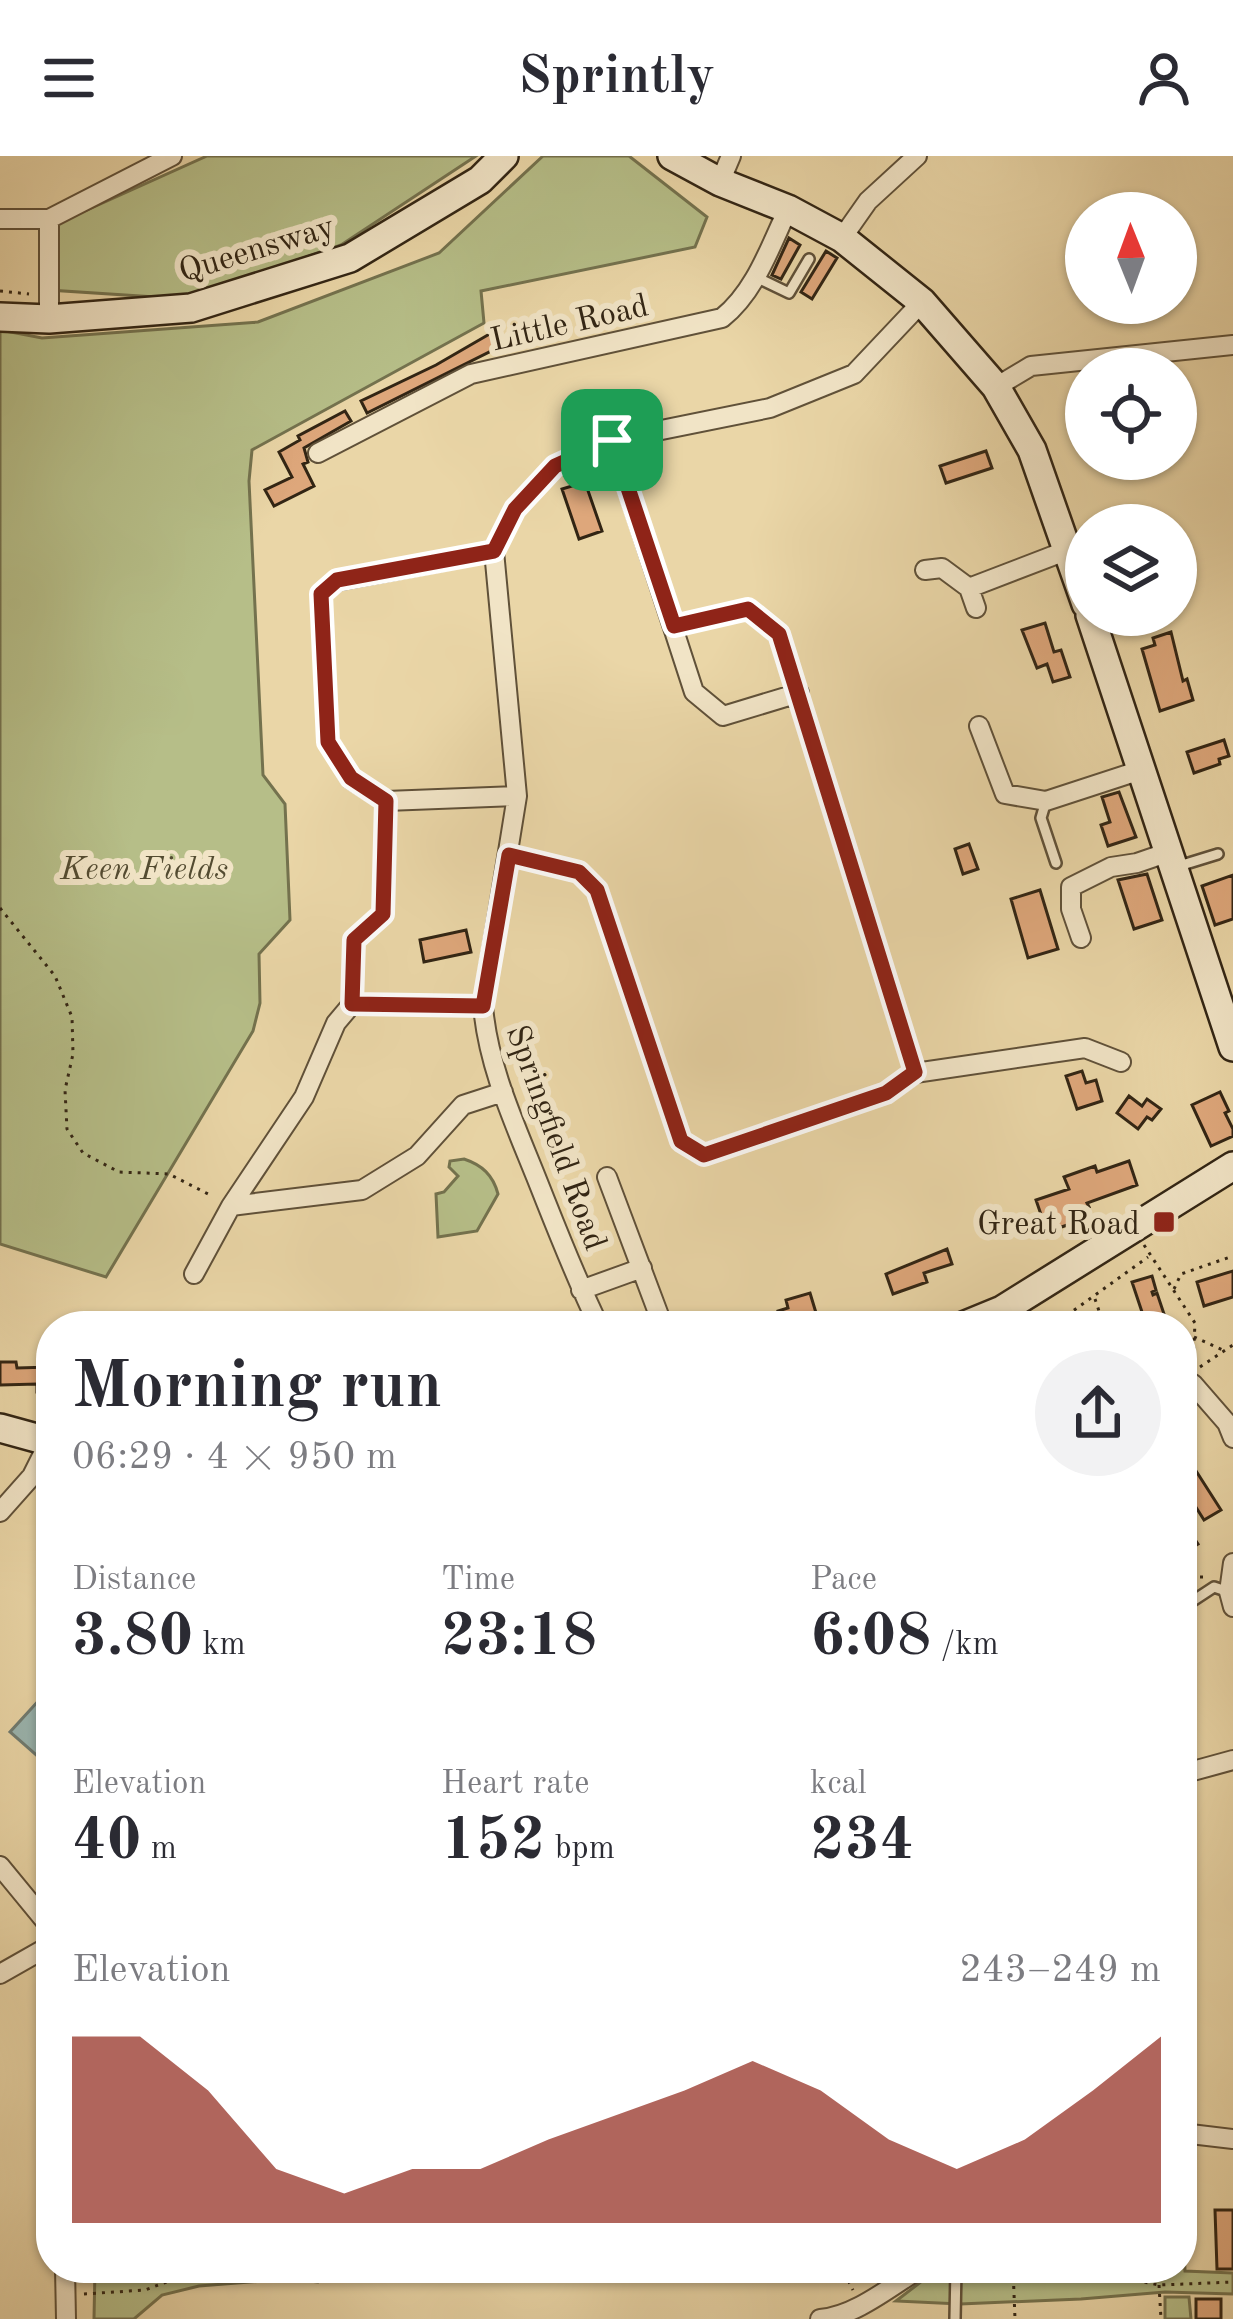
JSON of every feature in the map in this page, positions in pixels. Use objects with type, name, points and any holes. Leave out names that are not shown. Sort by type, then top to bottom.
[{"type":"street","points":[[0,219],[49,219],[172,156]]},
{"type":"street","name":"Queensway","points":[[0,317],[49,307],[191,308],[350,259],[480,181],[504,156]]},
{"type":"street","points":[[673,156],[725,169],[842,238],[922,302],[996,387],[1032,450],[1065,542]]},
{"type":"street","points":[[842,238],[868,201],[916,156]]},
{"type":"street","name":"Little Road","points":[[318,453],[471,374],[722,318],[736,307],[756,277],[788,209]]},
{"type":"street","points":[[49,219],[49,307]]},
{"type":"street","points":[[517,796],[386,801],[351,778],[328,742],[321,594],[337,580],[494,551],[515,509],[555,466],[612,440],[770,408],[854,374],[922,302]]},
{"type":"street","points":[[996,387],[1031,366],[1233,345]]},
{"type":"street","points":[[612,440],[694,692],[724,716],[799,693]]},
{"type":"street","name":"Springfield Road","points":[[494,551],[517,796],[483,1006],[485,1032],[502,1092],[592,1311]]},
{"type":"street","points":[[969,587],[1065,551]]},
{"type":"street","points":[[925,570],[942,568],[969,587],[976,608]]},
{"type":"street","points":[[674,626],[748,609],[779,634],[915,1072]]},
{"type":"street","points":[[1097,636],[1233,1047]]},
{"type":"street","points":[[979,726],[1005,794],[1046,801],[1141,770]]},
{"type":"street","points":[[194,1274],[231,1206],[304,1096],[336,1022],[352,1004],[354,940],[383,914],[386,801]]},
{"type":"street","points":[[509,855],[579,872],[597,890],[681,1141],[704,1155],[886,1093],[915,1072],[1085,1048],[1121,1062]]},
{"type":"street","points":[[1081,938],[1071,909],[1071,887],[1111,867],[1172,860]]},
{"type":"street","points":[[352,1004],[483,1006]]},
{"type":"street","points":[[231,1206],[362,1190],[417,1156],[463,1105],[502,1092]]},
{"type":"street","points":[[1000,1311],[1231,1172]]},
{"type":"street","points":[[607,1177],[658,1311]]},
{"type":"street","points":[[581,1290],[642,1268]]},
{"type":"street","points":[[1197,1389],[1227,1423],[1233,1438]]},
{"type":"street","points":[[0,1428],[36,1438]]},
{"type":"street","points":[[0,1512],[36,1468]]},
{"type":"street","points":[[1231,1600],[1233,1563]]},
{"type":"street","points":[[1197,1770],[1233,1760]]},
{"type":"street","points":[[0,1866],[36,1910]]},
{"type":"street","points":[[0,1974],[36,1954]]},
{"type":"street","points":[[1197,2135],[1233,2139]]},
{"type":"street","points":[[64,2283],[66,2319]]},
{"type":"street","points":[[820,2319],[833,2318],[896,2283]]},
{"type":"lane","points":[[756,277],[789,292],[809,259]]},
{"type":"lane","points":[[1046,801],[1041,818],[1056,863]]},
{"type":"lane","points":[[1172,860],[1218,854]]},
{"type":"lane","points":[[1197,1598],[1214,1587],[1231,1600]]},
{"type":"lane","points":[[956,2283],[956,2319]]},
{"type":"path","points":[[0,291],[49,307]]},
{"type":"path","points":[[0,908],[55,976],[72,1017],[73,1054],[65,1090],[68,1130],[82,1153],[119,1172],[169,1174],[231,1206]]},
{"type":"path","points":[[1132,1228],[1187,1311]]},
{"type":"path","points":[[1074,1311],[1150,1256]]},
{"type":"path","points":[[1173,1290],[1181,1274],[1233,1256]]},
{"type":"path","points":[[1094,1297],[1099,1311]]},
{"type":"path","points":[[1197,1338],[1225,1350]]},
{"type":"path","points":[[1197,1368],[1233,1345]]},
{"type":"path","points":[[1149,2283],[1233,2282]]},
{"type":"path","points":[[64,2295],[145,2290],[164,2283]]},
{"type":"path","points":[[849,2283],[860,2305]]},
{"type":"path","points":[[1013,2283],[1015,2319]]},
{"type":"path","points":[[1159,2285],[1161,2319]]},
{"type":"green space","points":[[207,156],[476,156],[341,245],[186,299],[49,290],[47,228]]},
{"type":"green space","name":"Keen Fields","points":[[543,156],[629,156],[707,217],[695,247],[481,291],[484,323],[252,450],[249,481],[263,775],[285,804],[290,920],[259,954],[260,1003],[253,1031],[106,1277],[0,1244],[0,330],[42,338],[258,322],[439,253]]},
{"type":"green space","points":[[464,1159],[486,1172],[498,1194],[477,1231],[438,1237],[436,1194],[458,1176],[449,1167],[450,1161]]},
{"type":"green space","points":[[1197,2272],[1233,2273],[1233,2294],[1165,2292],[960,2304],[896,2301],[919,2283],[1197,2283]]},
{"type":"green space","points":[[95,2283],[238,2283],[162,2295],[134,2319],[94,2319]]},
{"type":"green space","points":[[1165,2297],[1189,2297],[1191,2319],[1165,2319]]},
{"type":"water","points":[[36,1703],[36,1755],[10,1732]]},
{"type":"building","points":[[789,238],[800,245],[781,279],[772,275]]},
{"type":"building","points":[[826,251],[837,258],[812,299],[801,292]]},
{"type":"building","points":[[493,332],[501,346],[367,413],[361,401]]},
{"type":"building","points":[[345,411],[351,421],[304,448],[308,462],[303,464],[314,486],[274,506],[265,490],[292,477],[279,452]]},
{"type":"building","points":[[986,451],[992,468],[946,483],[940,466]]},
{"type":"building","points":[[585,482],[602,531],[579,539],[562,489]]},
{"type":"building","points":[[1045,623],[1054,652],[1061,650],[1070,677],[1053,682],[1047,664],[1037,668],[1022,630]]},
{"type":"building","points":[[1172,636],[1193,700],[1160,711],[1142,649],[1155,645],[1153,638]]},
{"type":"building","points":[[1224,740],[1229,756],[1194,773],[1187,752]]},
{"type":"building","points":[[1119,792],[1136,837],[1108,846],[1101,825],[1110,822],[1102,797]]},
{"type":"building","points":[[969,844],[978,869],[963,874],[955,849]]},
{"type":"building","points":[[1147,874],[1162,920],[1134,929],[1118,880]]},
{"type":"building","points":[[1233,875],[1233,919],[1215,925],[1202,886]]},
{"type":"building","points":[[1040,890],[1058,949],[1028,958],[1011,899]]},
{"type":"building","points":[[466,930],[471,952],[424,962],[420,940]]},
{"type":"building","points":[[1082,1071],[1086,1083],[1096,1080],[1102,1101],[1077,1109],[1066,1076]]},
{"type":"building","points":[[1220,1092],[1233,1136],[1211,1146],[1192,1105]]},
{"type":"building","points":[[1129,1096],[1142,1106],[1147,1099],[1161,1109],[1138,1129],[1117,1113]]},
{"type":"building","points":[[1129,1161],[1137,1185],[1087,1203],[1089,1207],[1073,1213],[1076,1222],[1047,1232],[1036,1200],[1069,1189],[1064,1177]]},
{"type":"building","points":[[947,1249],[952,1264],[924,1273],[927,1282],[893,1294],[886,1274]]},
{"type":"building","points":[[1233,1271],[1233,1297],[1204,1306],[1197,1282]]},
{"type":"building","points":[[1152,1276],[1156,1290],[1152,1292],[1157,1293],[1163,1311],[1141,1311],[1132,1282]]},
{"type":"building","points":[[810,1293],[815,1311],[778,1311],[788,1308],[786,1300]]},
{"type":"building","points":[[0,1362],[36,1367],[36,1384],[0,1385]]},
{"type":"building","points":[[1197,1472],[1221,1510],[1204,1520],[1197,1509]]},
{"type":"building","points":[[1215,2210],[1233,2210],[1233,2269],[1217,2269]]},
{"type":"building","points":[[1196,2299],[1221,2299],[1221,2319],[1196,2319]]},
{"type":"place","name":"Great Road","points":[[1164,1222]]},
{"type":"route","points":[[612,440],[674,626],[748,609],[779,634],[915,1072],[886,1093],[704,1155],[681,1141],[597,890],[579,872],[509,855],[483,1006],[352,1004],[354,940],[383,914],[386,801],[351,778],[328,742],[321,594],[337,580],[494,551],[515,509],[555,466],[612,440]]}]
